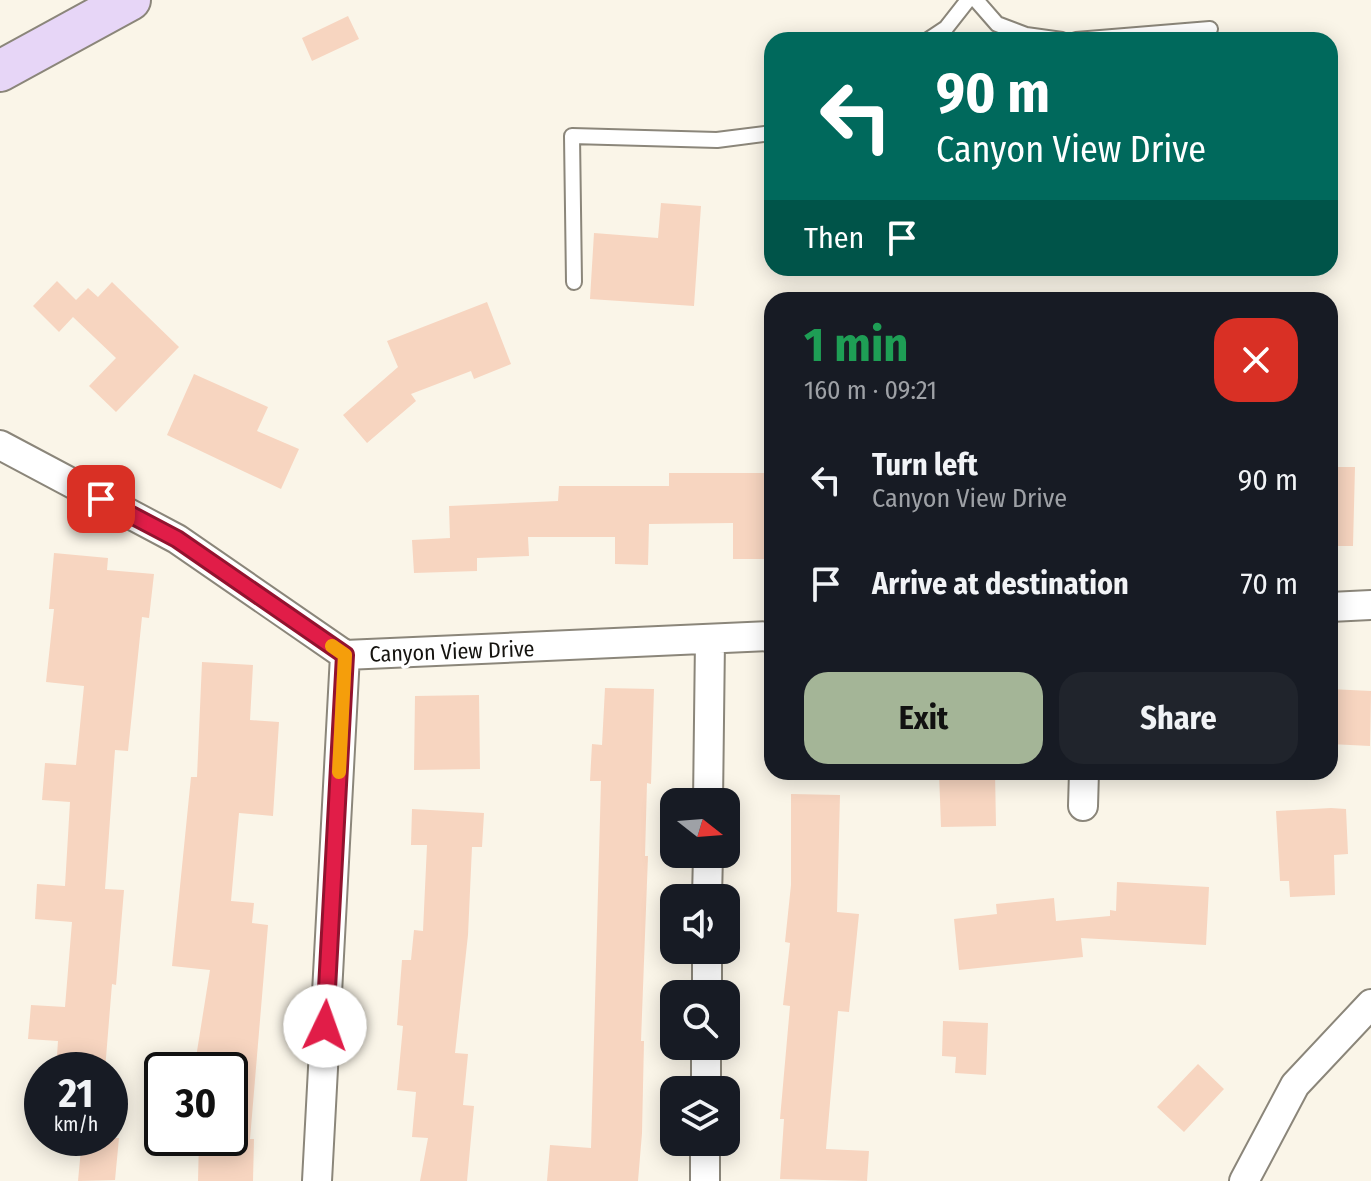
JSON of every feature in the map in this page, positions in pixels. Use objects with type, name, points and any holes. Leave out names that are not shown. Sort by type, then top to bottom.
[{"type":"street","points":[[0,71],[130,0]]},
{"type":"street","name":"Canyon View Drive","points":[[0,445],[177,539],[345,655],[764,637]]},
{"type":"street","points":[[1338,607],[1371,605]]},
{"type":"street","points":[[708,788],[710,640]]},
{"type":"street","points":[[317,1181],[345,655]]},
{"type":"street","points":[[1083,806],[1084,780]]},
{"type":"street","points":[[1244,1181],[1295,1085],[1371,1004]]},
{"type":"street","points":[[705,1156],[705,1181]]},
{"type":"lane","points":[[940,32],[968,0]]},
{"type":"lane","points":[[976,0],[997,24],[1018,32]]},
{"type":"lane","points":[[1173,32],[1210,29]]},
{"type":"lane","points":[[574,282],[572,136],[717,140],[764,134]]},
{"type":"building","points":[[348,16],[359,39],[312,61],[302,38]]},
{"type":"building","points":[[661,203],[701,206],[694,306],[590,299],[594,233],[658,238]]},
{"type":"building","points":[[57,281],[76,300],[88,288],[98,297],[112,282],[179,347],[116,412],[89,386],[116,358],[73,317],[59,332],[33,306]]},
{"type":"building","points":[[487,302],[511,364],[474,379],[471,371],[411,394],[416,401],[367,443],[343,415],[398,367],[387,341]]},
{"type":"building","points":[[194,374],[268,407],[257,431],[299,449],[281,489],[167,435]]},
{"type":"building","points":[[1338,467],[1355,467],[1353,546],[1338,546]]},
{"type":"building","points":[[669,473],[764,473],[764,559],[733,559],[733,523],[649,524],[648,565],[615,564],[615,537],[528,537],[529,556],[477,558],[477,571],[414,573],[412,540],[450,538],[449,506],[558,501],[559,486],[669,486]]},
{"type":"building","points":[[54,553],[108,558],[107,570],[154,574],[149,618],[142,617],[128,751],[115,750],[105,889],[124,890],[106,1052],[57,1052],[58,1041],[28,1039],[31,1005],[65,1007],[72,922],[35,919],[37,884],[65,886],[70,802],[42,800],[45,763],[76,765],[84,686],[46,682],[54,609],[49,609]]},
{"type":"building","points":[[202,662],[253,665],[250,720],[279,722],[273,816],[239,813],[231,901],[254,903],[252,923],[268,925],[250,1139],[254,1139],[253,1181],[198,1181],[199,1156],[248,1156],[248,1052],[197,1052],[210,970],[172,966],[191,777],[197,777]]},
{"type":"building","points":[[605,688],[654,689],[651,784],[647,783],[642,1133],[638,1181],[547,1181],[550,1145],[591,1148],[601,781],[590,781],[592,744],[602,745]]},
{"type":"building","points":[[1338,689],[1371,691],[1370,746],[1338,744]]},
{"type":"building","points":[[479,695],[480,769],[414,770],[415,696]]},
{"type":"building","points":[[939,780],[995,780],[996,826],[941,827]]},
{"type":"building","points":[[791,794],[840,795],[837,912],[859,914],[849,1012],[838,1011],[826,1149],[869,1151],[867,1181],[780,1179],[784,1119],[780,1119],[790,1006],[783,1005],[790,943],[785,942],[791,885]]},
{"type":"building","points":[[412,809],[484,813],[482,847],[472,847],[468,935],[455,1053],[468,1054],[463,1105],[474,1106],[467,1181],[420,1181],[428,1138],[412,1137],[416,1092],[397,1090],[403,1026],[397,1025],[402,960],[411,960],[414,930],[423,931],[427,845],[411,845]]},
{"type":"building","points":[[1346,809],[1348,854],[1334,855],[1335,895],[1290,897],[1289,881],[1280,881],[1276,811]]},
{"type":"building","points":[[1117,882],[1209,887],[1206,945],[1081,938],[1083,957],[959,970],[954,919],[997,914],[996,904],[1054,898],[1056,921],[1110,916],[1110,910],[1116,911]]},
{"type":"building","points":[[943,1021],[988,1023],[986,1075],[955,1073],[956,1057],[942,1056]]},
{"type":"building","points":[[1198,1064],[1224,1089],[1184,1132],[1157,1107]]},
{"type":"building","points":[[80,1156],[117,1156],[115,1180],[78,1181]]},
{"type":"slow traffic","points":[[332,646],[345,655],[339,772]]},
{"type":"route","points":[[101,499],[177,539],[345,655],[325,1026]]}]
